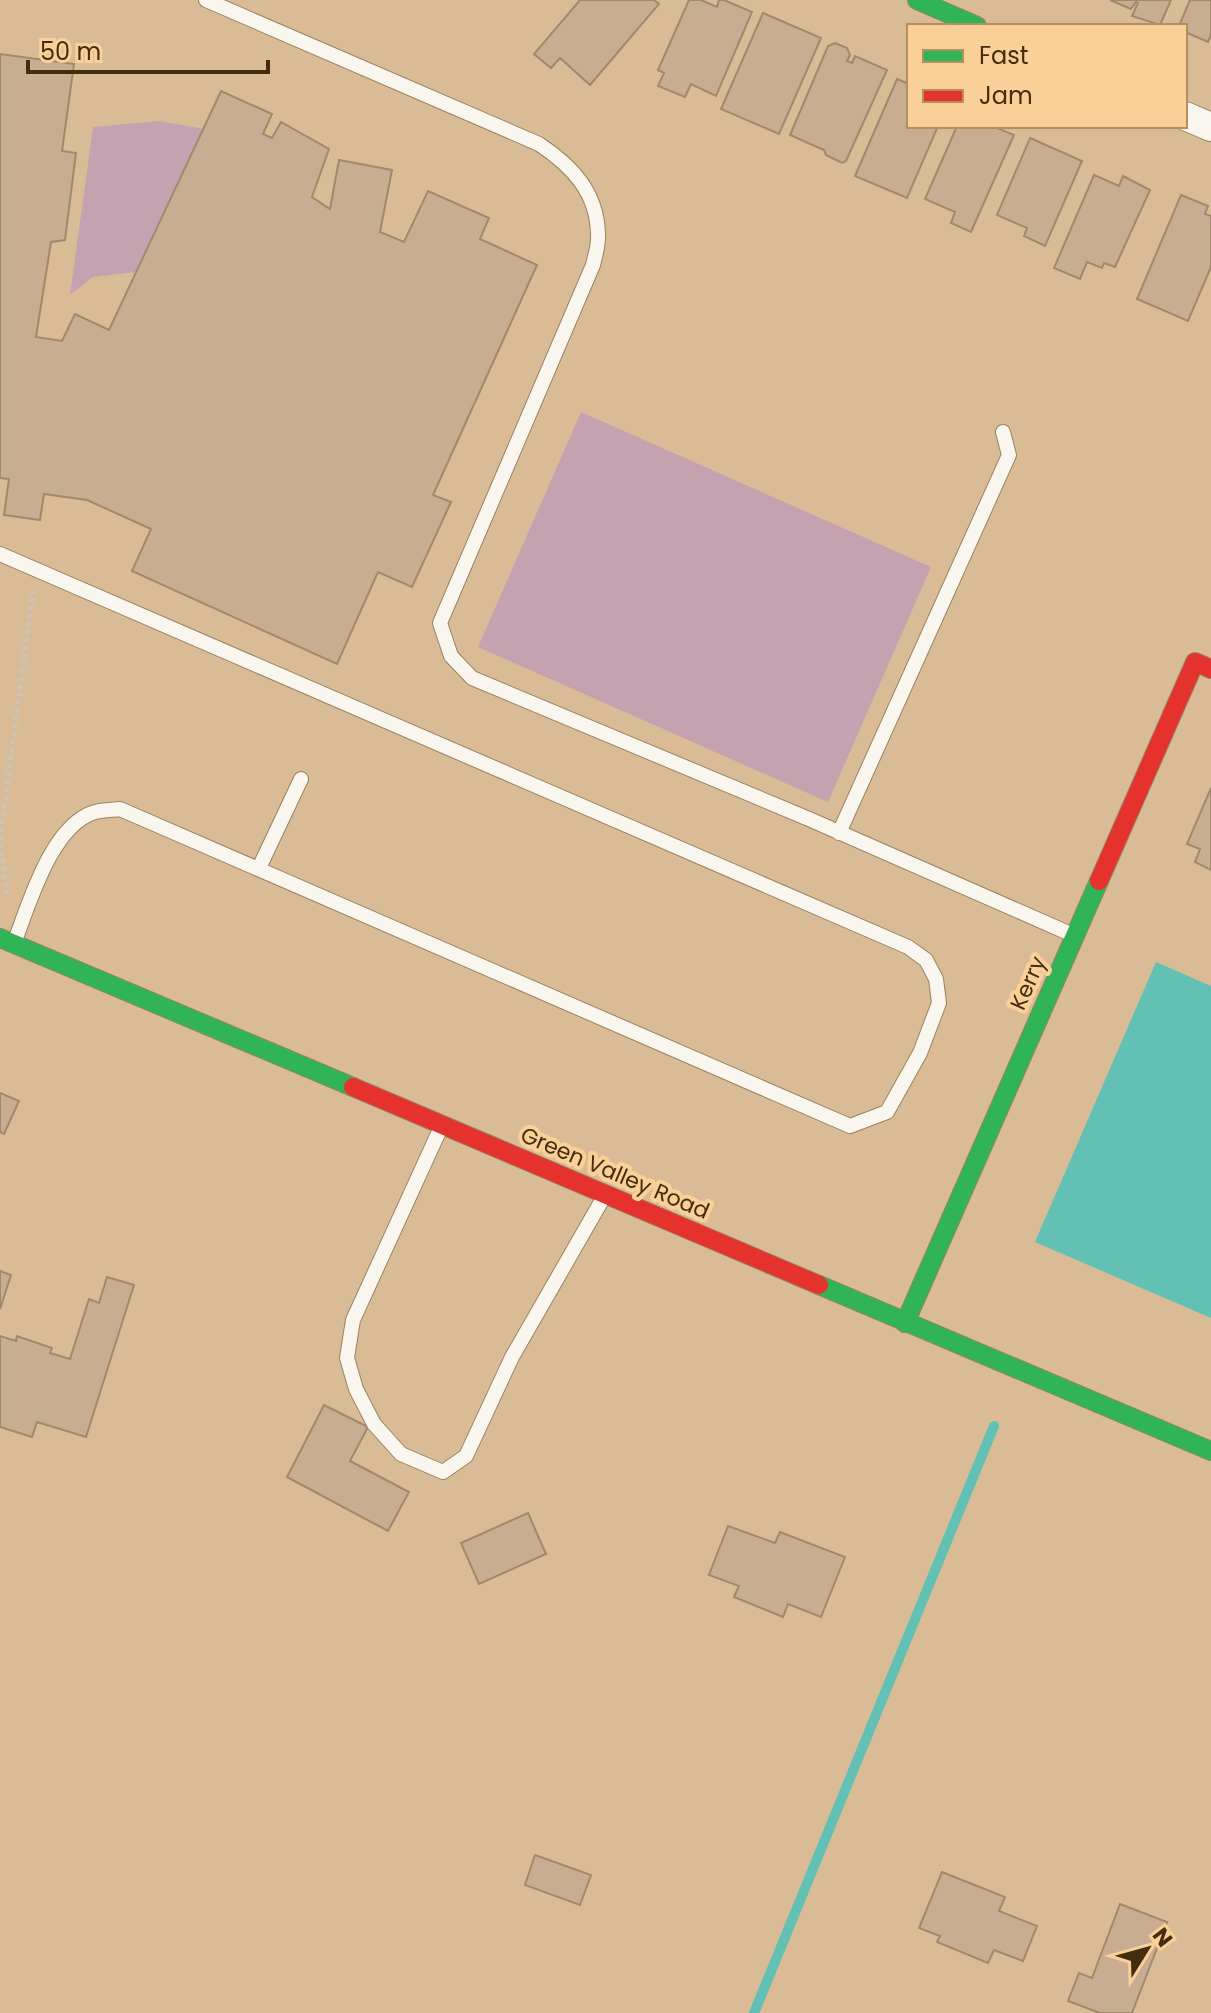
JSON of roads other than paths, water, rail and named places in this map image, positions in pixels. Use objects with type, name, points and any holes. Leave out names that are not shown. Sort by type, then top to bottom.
[{"type":"street","points":[[917,0],[972,24]]},
{"type":"street","points":[[1187,117],[1211,127]]},
{"type":"street","name":"Kerry","points":[[905,1323],[1075,936],[1203,666]]},
{"type":"street","name":"Green Valley Road","points":[[7,941],[1211,1451]]},
{"type":"lane","points":[[206,0],[539,144],[576,172],[592,206],[599,235],[593,265],[440,623],[451,656],[472,678],[1075,936]]},
{"type":"lane","points":[[839,833],[1009,455],[1003,432]]},
{"type":"lane","points":[[0,554],[908,947],[926,960],[936,979],[939,1003],[920,1053],[887,1112],[850,1126],[120,809],[93,812],[70,828],[55,846],[7,941]]},
{"type":"lane","points":[[259,868],[301,779]]},
{"type":"lane","points":[[442,1125],[353,1320],[347,1358],[356,1389],[374,1424],[401,1454],[443,1472],[466,1456],[512,1357],[605,1195]]},
{"type":"water","points":[[1156,962],[1211,986],[1211,1318],[1035,1242]]},
{"type":"waterway","points":[[754,2013],[994,1426]]}]
